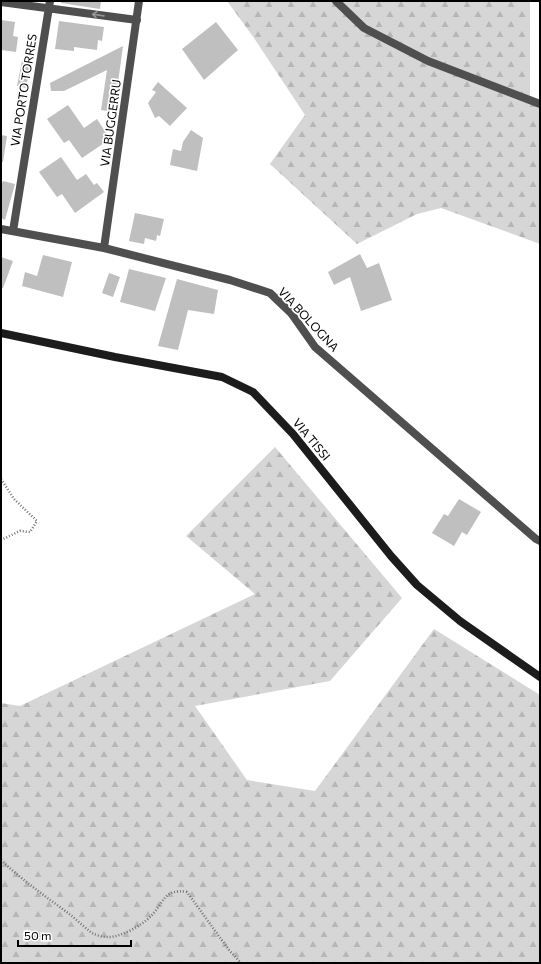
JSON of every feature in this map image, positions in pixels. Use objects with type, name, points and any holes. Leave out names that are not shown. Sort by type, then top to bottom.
[{"type":"main road","name":"VIA TISSI","points":[[1,333],[115,357],[222,377],[253,392],[293,434],[391,556],[417,585],[460,621],[540,677]]},
{"type":"street","name":"VIA BUGGERRU","points":[[104,248],[139,1]]},
{"type":"street","points":[[336,1],[364,28],[428,61],[540,104]]},
{"type":"street","points":[[1,2],[49,5],[137,20]]},
{"type":"street","name":"VIA PORTO TORRES","points":[[12,231],[49,5]]},
{"type":"street","name":"VIA BOLOGNA","points":[[1,229],[104,248],[230,280],[270,293],[291,313],[315,347],[540,541]]},
{"type":"path","points":[[1,479],[14,499],[37,521],[30,532],[20,532],[1,540]]},
{"type":"path","points":[[1,860],[18,876],[72,916],[93,934],[106,937],[117,937],[140,925],[150,917],[167,895],[176,890],[187,892],[229,950],[241,963]]},
{"type":"green space","points":[[227,1],[530,1],[530,102],[540,107],[540,244],[441,208],[417,214],[357,244],[270,164],[305,115],[254,38]]},
{"type":"green space","points":[[275,447],[402,598],[330,681],[195,706],[247,780],[315,791],[434,629],[540,695],[540,963],[1,963],[1,703],[20,706],[255,594],[186,536]]},
{"type":"building","points":[[61,1],[101,1],[100,9],[61,3]]},
{"type":"building","points":[[1,20],[15,22],[13,36],[18,37],[16,52],[1,50]]},
{"type":"building","points":[[59,21],[104,27],[102,41],[98,40],[97,50],[74,47],[74,51],[55,49]]},
{"type":"building","points":[[216,22],[238,50],[204,80],[182,49]]},
{"type":"building","points":[[123,46],[114,112],[101,110],[107,70],[64,91],[51,91],[50,83]]},
{"type":"building","points":[[22,61],[31,62],[26,88],[17,86]]},
{"type":"building","points":[[158,82],[187,108],[170,126],[159,116],[155,118],[148,103],[156,92],[152,90]]},
{"type":"building","points":[[68,105],[84,128],[97,119],[110,139],[82,158],[69,140],[64,143],[47,119]]},
{"type":"building","points":[[191,130],[203,138],[197,171],[170,165],[173,149],[181,151],[183,142]]},
{"type":"building","points":[[1,135],[7,136],[3,162],[1,162]]},
{"type":"building","points":[[61,157],[77,180],[86,174],[94,185],[97,183],[104,192],[75,213],[62,194],[57,197],[39,172]]},
{"type":"building","points":[[3,181],[15,184],[5,220],[1,218],[1,185]]},
{"type":"building","points":[[135,213],[164,219],[160,236],[157,235],[156,241],[145,238],[144,244],[129,241]]},
{"type":"building","points":[[360,254],[367,268],[379,263],[392,300],[361,311],[350,277],[334,285],[328,272]]},
{"type":"building","points":[[43,255],[72,262],[63,297],[22,286],[25,272],[37,276]]},
{"type":"building","points":[[1,257],[13,261],[3,288],[1,288]]},
{"type":"building","points":[[129,269],[166,278],[155,311],[120,302]]},
{"type":"building","points":[[109,273],[120,277],[113,297],[102,293]]},
{"type":"building","points":[[177,279],[218,290],[214,314],[188,310],[178,350],[158,346]]},
{"type":"building","points":[[459,499],[481,512],[467,535],[462,532],[454,546],[432,533],[444,514],[448,516]]}]
